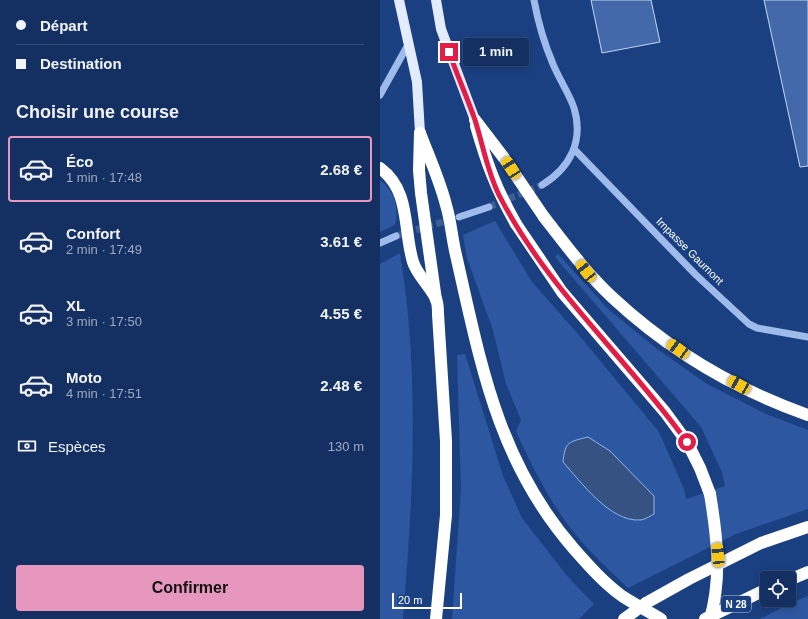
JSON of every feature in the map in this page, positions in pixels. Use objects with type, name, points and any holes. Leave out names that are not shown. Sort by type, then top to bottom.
[{"type":"highway","points":[[474,120],[504,158],[544,217],[586,271],[613,298],[648,327],[688,356],[739,385],[808,415]]},
{"type":"highway","points":[[474,120],[488,167],[499,194],[516,224],[562,292],[665,412],[687,442],[700,468],[710,494],[716,527],[718,555],[714,603],[710,619]]},
{"type":"highway","points":[[420,132],[419,170],[436,300],[446,456],[446,514],[436,619]]},
{"type":"highway","points":[[420,132],[446,204],[454,248],[489,392],[519,469],[533,496],[561,535],[599,577],[622,596],[661,619]]},
{"type":"highway","points":[[380,168],[391,178],[397,187],[407,224],[413,263],[436,300]]},
{"type":"highway","points":[[624,619],[646,603],[689,579],[761,543],[808,527]]},
{"type":"highway","points":[[796,577],[808,572]]},
{"type":"highway","name":"N 28","points":[[705,619],[760,592]]},
{"type":"main road","points":[[399,0],[416,82],[420,132]]},
{"type":"main road","points":[[436,0],[441,29],[474,120]]},
{"type":"street","points":[[534,0],[540,30],[553,65],[573,108],[578,130],[574,149],[556,176],[542,185]]},
{"type":"street","points":[[380,95],[409,43]]},
{"type":"street","name":"Impasse Gaumont","points":[[574,149],[696,275],[749,324],[756,328],[808,337]]},
{"type":"street","points":[[459,217],[489,207]]},
{"type":"street","points":[[380,239],[396,236],[380,243]]},
{"type":"shaded area","points":[[380,180],[389,189],[395,200],[396,219],[395,225],[380,232]]},
{"type":"shaded area","points":[[495,221],[532,282],[578,334],[659,432],[684,489],[686,499],[725,486],[722,472],[701,427],[555,257],[558,254],[608,309],[657,349],[707,384],[766,414],[808,430],[808,509],[736,534],[628,588],[592,553],[568,525],[542,484],[521,442],[516,431],[521,420],[506,384],[493,330],[467,258],[463,235]],"holes":[[[601,503],[641,521],[621,517]]]},
{"type":"shaded area","points":[[400,253],[406,299],[412,390],[413,436],[410,527],[403,619],[380,619],[380,264]]},
{"type":"shaded area","points":[[465,354],[503,476],[522,518],[567,576],[594,604],[579,619],[452,619],[461,489],[457,355]]},
{"type":"shaded area","points":[[588,437],[610,451],[654,496],[654,514],[640,520],[629,519],[618,515],[607,508],[587,490],[563,462],[565,450],[569,444],[576,440]]},
{"type":"shaded area","points":[[808,596],[808,619],[760,619],[783,607],[796,607],[796,601]]},
{"type":"building","points":[[591,0],[651,0],[660,42],[602,53]]},
{"type":"building","points":[[764,0],[808,0],[808,166],[800,167]]},
{"type":"tunnel","points":[[489,207],[542,185]]},
{"type":"tunnel","points":[[396,236],[452,219]]},
{"type":"route","points":[[449,52],[474,120],[488,167],[499,194],[516,224],[562,292],[637,378],[687,442]]}]
